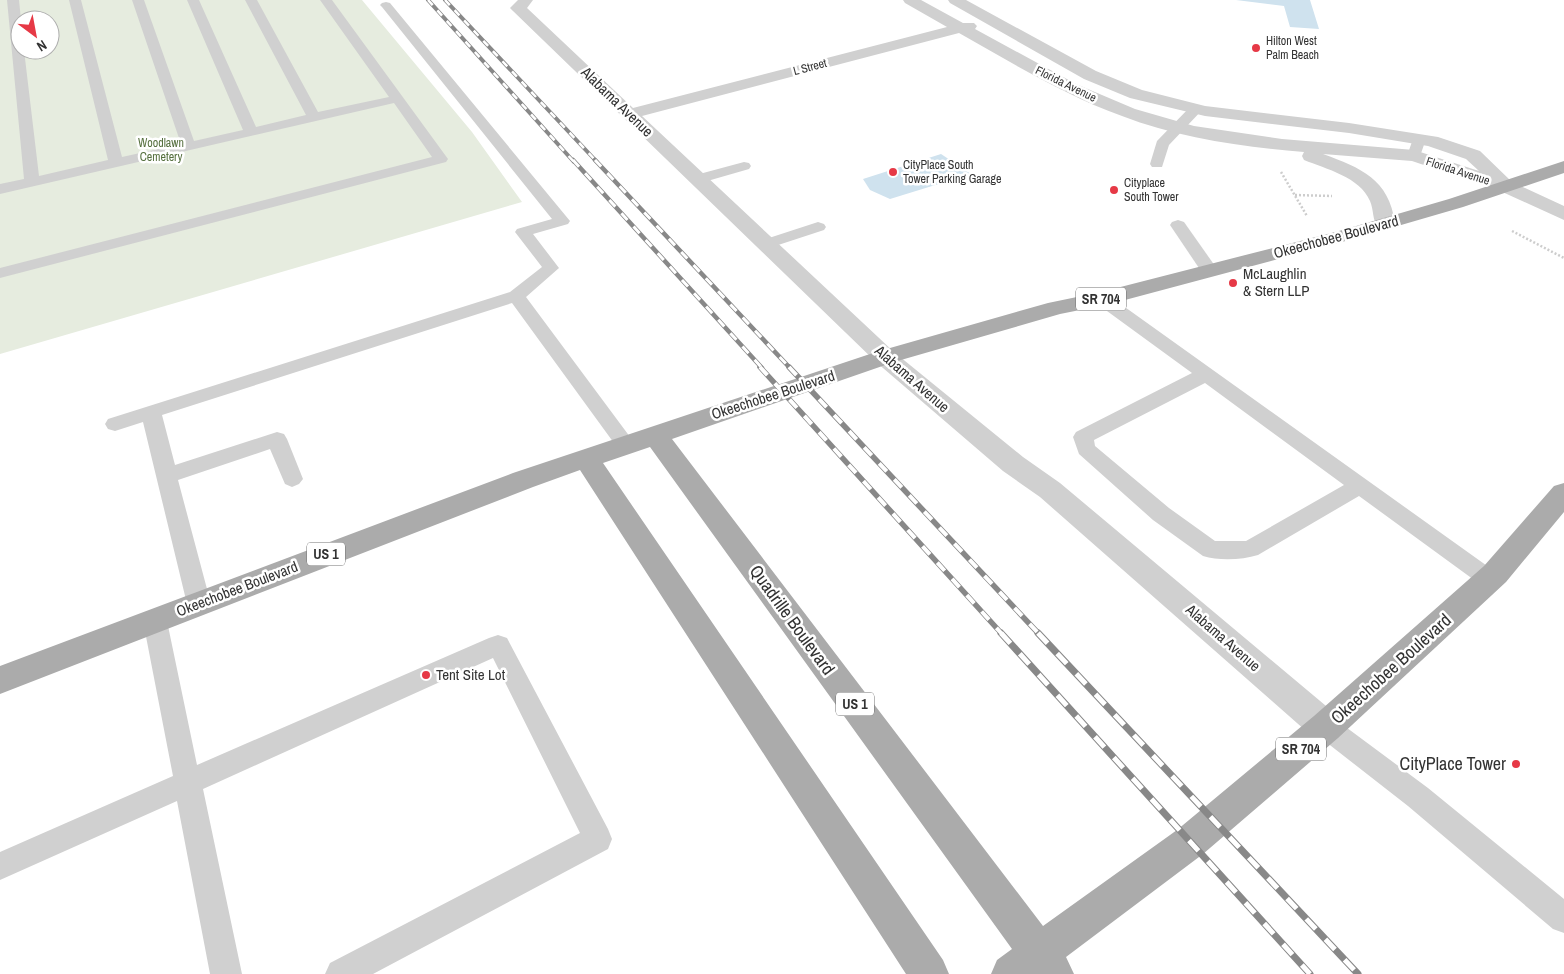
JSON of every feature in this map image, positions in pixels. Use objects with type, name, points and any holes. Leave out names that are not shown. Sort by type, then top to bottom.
[{"type":"main road","name":"Okeechobee Boulevard","points":[[0,680],[523,480],[885,357],[1056,308],[1102,299],[1385,224],[1564,167]]},
{"type":"main road","name":"Quadrille Boulevard","points":[[640,440],[1047,964]]},
{"type":"main road","points":[[586,458],[929,974]]},
{"type":"main road","name":"Okeechobee Boulevard","points":[[1011,974],[1047,964],[1326,728],[1489,579],[1564,493]]},
{"type":"street","name":"Florida Avenue","points":[[910,0],[1070,88],[1129,113],[1179,128],[1282,145],[1416,148]]},
{"type":"street","name":"Florida Avenue","points":[[955,0],[1099,79],[1136,94],[1196,109],[1416,148],[1505,186],[1564,214]]},
{"type":"street","name":"Alabama Avenue","points":[[522,4],[629,114],[885,357],[1013,464],[1050,490],[1326,728]]},
{"type":"street","name":"L Street","points":[[629,114],[992,20]]},
{"type":"street","points":[[1282,145],[1344,168],[1368,184],[1380,201],[1385,224]]},
{"type":"lane","points":[[13,0],[32,182]]},
{"type":"lane","points":[[75,0],[116,162]]},
{"type":"lane","points":[[138,0],[189,146]]},
{"type":"lane","points":[[194,0],[251,132]]},
{"type":"lane","points":[[251,0],[314,117]]},
{"type":"lane","points":[[0,273],[441,159],[326,0]]},
{"type":"lane","points":[[114,424],[516,296],[551,268],[524,232],[562,221],[386,5]]},
{"type":"lane","points":[[0,189],[396,99]]},
{"type":"lane","points":[[1158,164],[1162,144],[1196,109]]},
{"type":"lane","points":[[698,179],[744,166]]},
{"type":"lane","points":[[1178,225],[1209,270]]},
{"type":"lane","points":[[766,244],[818,227]]},
{"type":"lane","points":[[516,296],[640,440]]},
{"type":"lane","points":[[1102,299],[1489,579]]},
{"type":"lane","points":[[1206,374],[1083,437],[1086,449],[1161,514],[1212,550],[1250,549],[1360,486]]},
{"type":"lane","points":[[151,412],[199,604]]},
{"type":"lane","points":[[166,476],[277,439],[292,479]]},
{"type":"lane","points":[[155,621],[226,974]]},
{"type":"lane","points":[[0,866],[498,645],[598,839],[341,974]]},
{"type":"lane","points":[[1326,728],[1418,797],[1564,918]]},
{"type":"path","points":[[1278,167],[1308,218]]},
{"type":"path","points":[[1295,195],[1338,196]]},
{"type":"path","points":[[1512,231],[1564,258]]},
{"type":"green space","name":"Woodlawn Cemetery","points":[[0,0],[362,0],[472,132],[522,202],[0,354]]},
{"type":"water","points":[[1236,0],[1310,0],[1319,29],[1290,27],[1284,6]]},
{"type":"water","points":[[941,154],[971,174],[890,199],[870,190],[863,179]]},
{"type":"railway","points":[[428,0],[574,162]]},
{"type":"railway","points":[[445,0],[597,162]]},
{"type":"railway","points":[[573,160],[762,368]]},
{"type":"railway","points":[[595,160],[790,368]]},
{"type":"railway","points":[[760,367],[1002,634]]},
{"type":"railway","points":[[789,367],[1039,634]]},
{"type":"railway","points":[[1001,633],[1310,974]]},
{"type":"railway","points":[[1038,633],[1358,974]]},
{"type":"place","name":"Hilton West Palm Beach","points":[[1256,48]]},
{"type":"place","name":"CityPlace South Tower Parking Garage","points":[[893,172]]},
{"type":"place","name":"Cityplace South Tower","points":[[1114,190]]},
{"type":"place","name":"McLaughlin & Stern LLP","points":[[1233,283]]},
{"type":"place","name":"Tent Site Lot","points":[[426,675]]},
{"type":"place","name":"CityPlace Tower","points":[[1516,764]]}]
